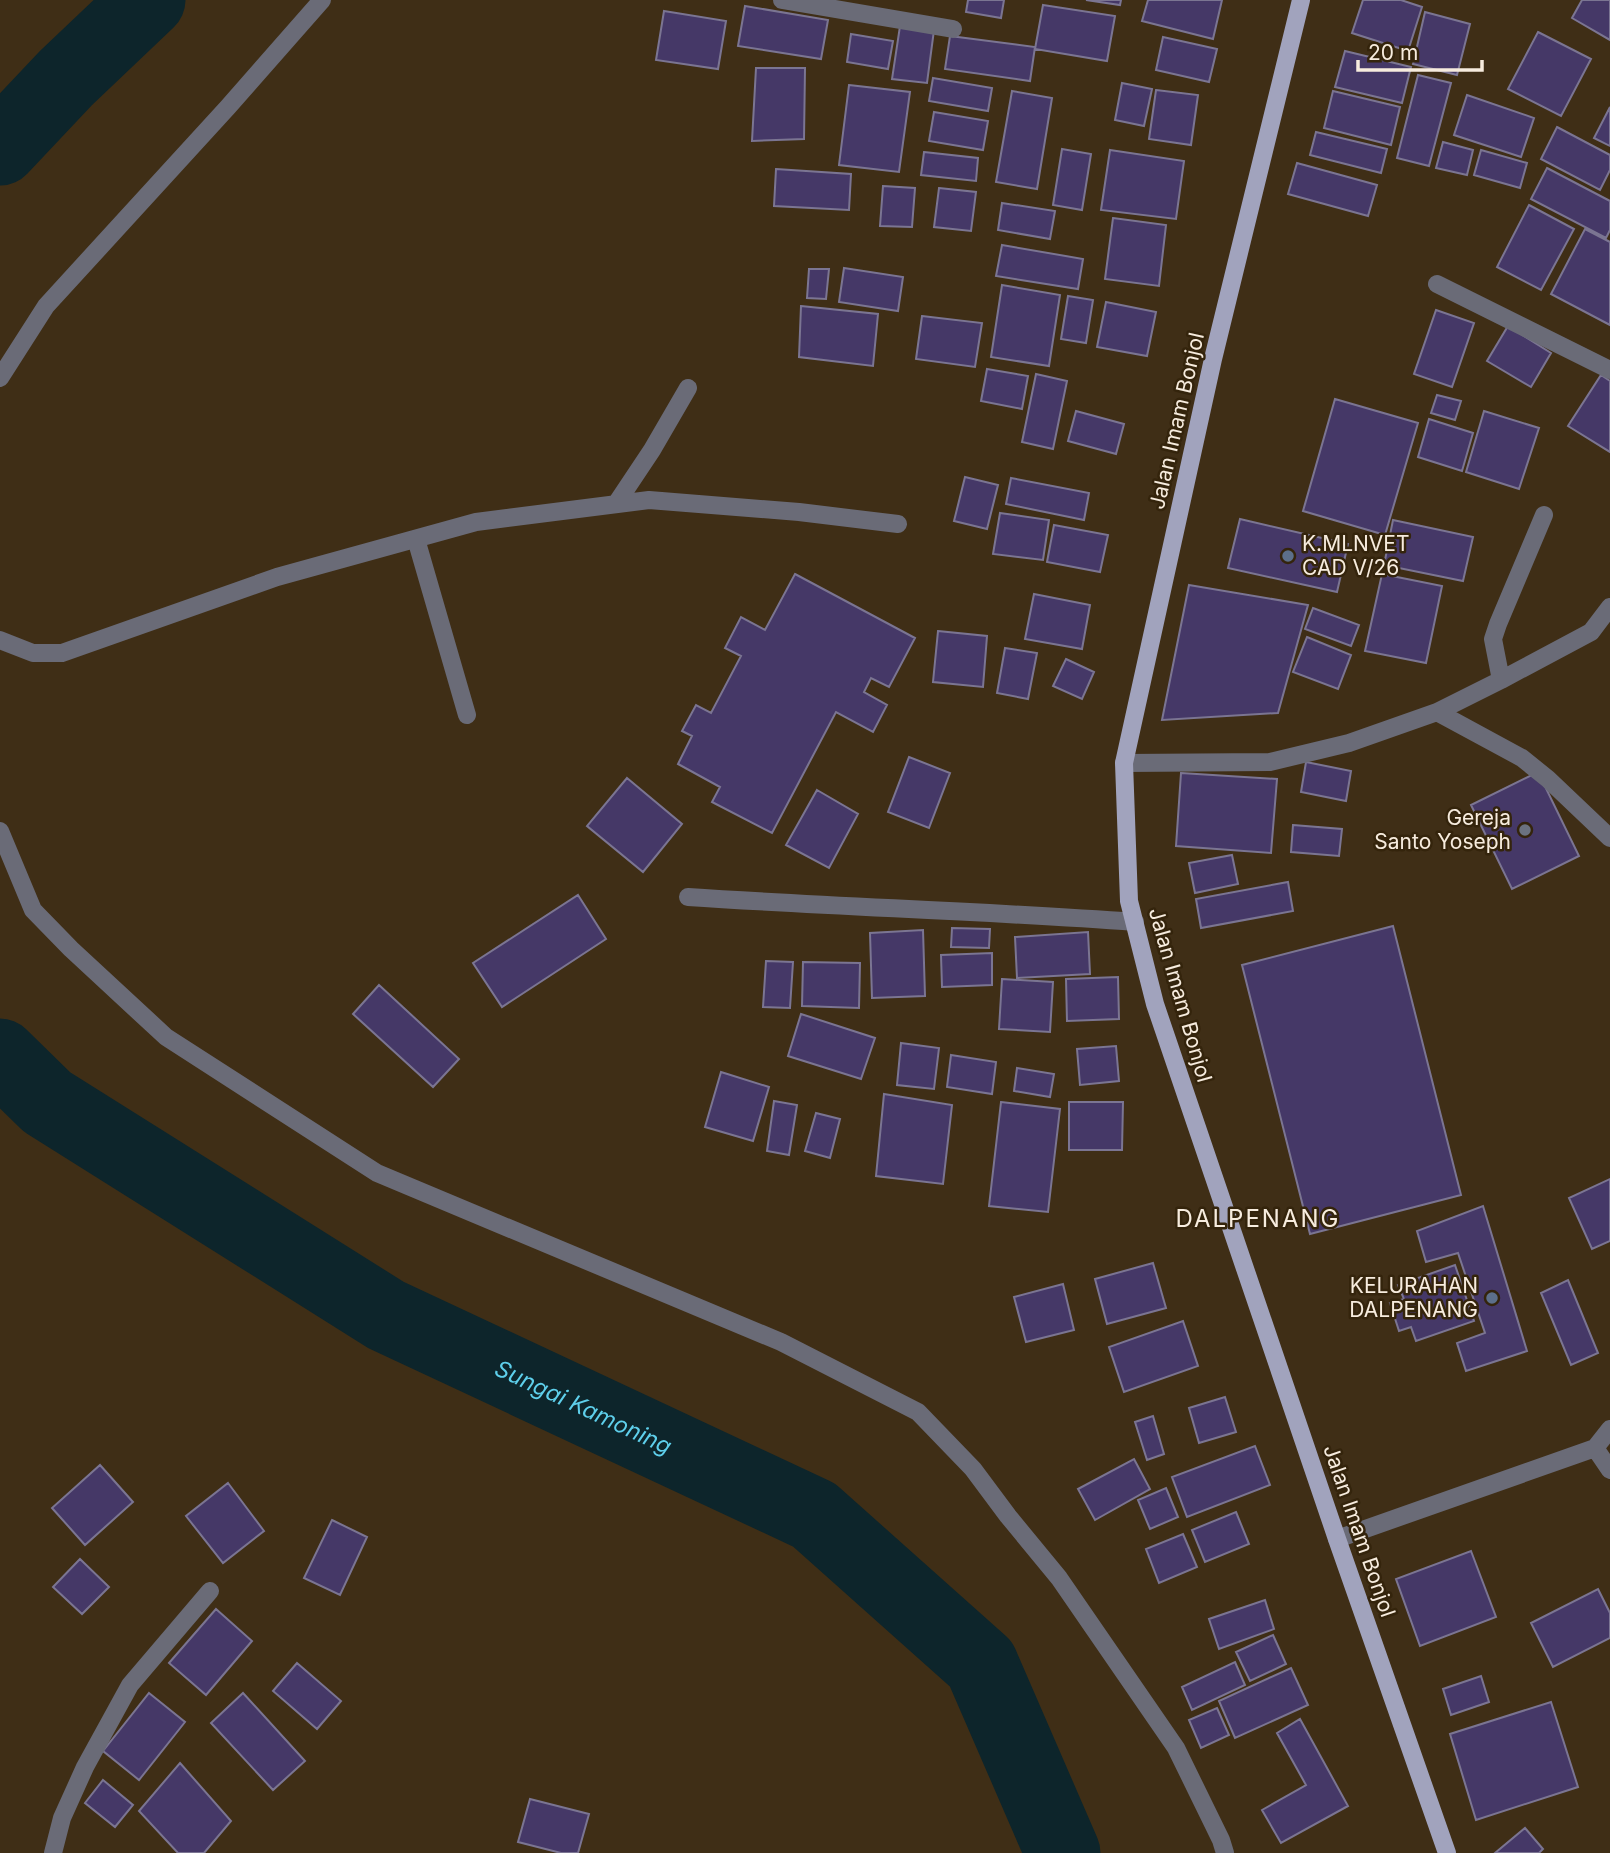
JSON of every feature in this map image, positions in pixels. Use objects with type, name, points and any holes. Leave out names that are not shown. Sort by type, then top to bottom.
[{"type":"main road","name":"Jalan Imam Bonjol","points":[[1301,0],[1213,359],[1124,763],[1129,901],[1154,1004],[1447,1853]]},
{"type":"street","points":[[0,378],[46,306],[322,0]]},
{"type":"street","points":[[782,0],[953,29]]},
{"type":"street","points":[[1437,284],[1610,370]]},
{"type":"street","points":[[616,504],[652,450],[688,388]]},
{"type":"street","points":[[0,640],[33,653],[62,653],[277,577],[477,522],[616,504],[649,500],[799,512],[898,524]]},
{"type":"street","points":[[1501,680],[1493,639],[1544,515]]},
{"type":"street","points":[[416,539],[467,715]]},
{"type":"street","points":[[1124,763],[1270,762],[1349,743],[1437,712],[1501,680],[1591,632],[1610,607]]},
{"type":"street","points":[[1437,712],[1522,758],[1610,838]]},
{"type":"street","points":[[0,831],[33,910],[166,1037],[377,1173],[781,1342],[918,1412],[973,1469],[1007,1516],[1059,1578],[1096,1630],[1176,1748],[1225,1853]]},
{"type":"street","points":[[688,897],[1135,922]]},
{"type":"street","points":[[1337,1539],[1595,1448],[1610,1429]]},
{"type":"street","points":[[1595,1448],[1610,1471]]},
{"type":"street","points":[[53,1853],[62,1818],[85,1767],[130,1685],[211,1591]]},
{"type":"building","points":[[968,0],[1004,0],[1001,18],[966,12]]},
{"type":"building","points":[[1086,0],[1121,0],[1120,5]]},
{"type":"building","points":[[1148,0],[1222,0],[1213,39],[1142,21]]},
{"type":"building","points":[[1363,0],[1401,0],[1422,7],[1408,51],[1352,33]]},
{"type":"building","points":[[1582,0],[1610,0],[1610,40],[1572,18]]},
{"type":"building","points":[[1043,5],[1115,16],[1107,61],[1035,49]]},
{"type":"building","points":[[745,6],[828,20],[821,59],[738,46]]},
{"type":"building","points":[[664,11],[726,21],[718,69],[656,60]]},
{"type":"building","points":[[1425,12],[1470,24],[1457,75],[1413,64]]},
{"type":"building","points":[[900,26],[934,30],[927,83],[892,79]]},
{"type":"building","points":[[1538,32],[1591,59],[1561,116],[1508,89]]},
{"type":"building","points":[[851,34],[893,41],[888,69],[847,62]]},
{"type":"building","points":[[950,36],[1035,47],[1030,81],[945,69]]},
{"type":"building","points":[[1163,37],[1217,49],[1209,82],[1156,70]]},
{"type":"building","points":[[1345,51],[1411,67],[1402,103],[1335,87]]},
{"type":"building","points":[[756,68],[805,68],[804,139],[752,141]]},
{"type":"building","points":[[1418,75],[1451,83],[1429,166],[1397,158]]},
{"type":"building","points":[[933,78],[992,88],[988,111],[929,101]]},
{"type":"building","points":[[1122,83],[1152,89],[1144,126],[1115,120]]},
{"type":"building","points":[[849,85],[910,92],[899,172],[839,165]]},
{"type":"building","points":[[1156,90],[1198,95],[1191,145],[1149,139]]},
{"type":"building","points":[[1012,91],[1052,98],[1037,189],[996,182]]},
{"type":"building","points":[[1333,91],[1400,107],[1391,145],[1324,128]]},
{"type":"building","points":[[1467,95],[1534,118],[1521,157],[1454,135]]},
{"type":"building","points":[[1610,107],[1610,146],[1594,138]]},
{"type":"building","points":[[934,112],[988,121],[983,150],[929,141]]},
{"type":"building","points":[[1557,127],[1610,155],[1610,170],[1600,190],[1541,159]]},
{"type":"building","points":[[1316,132],[1387,149],[1381,173],[1310,155]]},
{"type":"building","points":[[1443,142],[1473,150],[1467,175],[1436,168]]},
{"type":"building","points":[[1062,149],[1091,154],[1082,210],[1053,205]]},
{"type":"building","points":[[1110,150],[1184,161],[1176,219],[1101,210]]},
{"type":"building","points":[[1481,150],[1527,163],[1520,188],[1474,175]]},
{"type":"building","points":[[924,152],[978,158],[976,181],[921,175]]},
{"type":"building","points":[[1297,163],[1377,185],[1368,216],[1288,194]]},
{"type":"building","points":[[1547,168],[1610,201],[1610,230],[1606,238],[1531,199]]},
{"type":"building","points":[[776,169],[851,174],[849,210],[774,206]]},
{"type":"building","points":[[883,186],[915,188],[912,227],[880,226]]},
{"type":"building","points":[[939,188],[976,192],[971,231],[934,227]]},
{"type":"building","points":[[1002,203],[1055,211],[1050,239],[998,230]]},
{"type":"building","points":[[1529,205],[1574,229],[1541,290],[1497,267]]},
{"type":"building","points":[[1113,218],[1166,225],[1159,286],[1105,279]]},
{"type":"building","points":[[1585,229],[1610,242],[1610,325],[1551,294]]},
{"type":"building","points":[[1002,245],[1083,259],[1078,289],[996,276]]},
{"type":"building","points":[[844,268],[903,277],[898,311],[839,302]]},
{"type":"building","points":[[809,269],[829,269],[826,299],[807,298]]},
{"type":"building","points":[[1002,285],[1060,295],[1049,366],[991,357]]},
{"type":"building","points":[[1068,296],[1093,300],[1086,343],[1061,339]]},
{"type":"building","points":[[1106,302],[1156,312],[1147,356],[1097,347]]},
{"type":"building","points":[[801,306],[878,314],[873,366],[799,357]]},
{"type":"building","points":[[1436,310],[1474,323],[1452,387],[1414,374]]},
{"type":"building","points":[[922,316],[982,323],[975,367],[916,359]]},
{"type":"building","points":[[1508,326],[1551,353],[1531,387],[1487,361]]},
{"type":"building","points":[[987,369],[1028,376],[1022,409],[981,401]]},
{"type":"building","points":[[1036,374],[1067,381],[1053,449],[1022,442]]},
{"type":"building","points":[[1601,375],[1610,381],[1610,452],[1568,426]]},
{"type":"building","points":[[1437,395],[1461,401],[1455,420],[1431,413]]},
{"type":"building","points":[[1335,399],[1418,423],[1385,535],[1303,511]]},
{"type":"building","points":[[1076,411],[1124,424],[1116,454],[1068,441]]},
{"type":"building","points":[[1484,411],[1539,428],[1519,489],[1466,472]]},
{"type":"building","points":[[1429,419],[1473,433],[1462,471],[1418,457]]},
{"type":"building","points":[[965,477],[998,485],[987,529],[954,521]]},
{"type":"building","points":[[1011,478],[1089,493],[1084,520],[1006,504]]},
{"type":"building","points":[[1000,513],[1049,520],[1043,560],[993,554]]},
{"type":"building","name":"K.MLNVET CAD V/26","points":[[1240,519],[1348,544],[1337,592],[1228,568]]},
{"type":"building","points":[[1393,520],[1473,537],[1463,581],[1384,565]]},
{"type":"building","points":[[1054,525],[1108,535],[1100,572],[1047,562]]},
{"type":"building","points":[[795,574],[915,638],[889,687],[871,678],[864,692],[887,705],[873,732],[836,712],[772,833],[712,802],[720,787],[678,764],[692,736],[682,731],[696,705],[711,713],[741,656],[725,648],[741,617],[765,630]]},
{"type":"building","points":[[1382,574],[1442,586],[1426,663],[1365,651]]},
{"type":"building","points":[[1189,585],[1308,605],[1278,713],[1162,720]]},
{"type":"building","points":[[1034,594],[1090,605],[1082,649],[1025,639]]},
{"type":"building","points":[[1313,608],[1359,625],[1351,646],[1305,629]]},
{"type":"building","points":[[938,631],[987,636],[983,687],[933,682]]},
{"type":"building","points":[[1307,637],[1351,655],[1338,689],[1293,672]]},
{"type":"building","points":[[1005,648],[1037,653],[1028,699],[997,693]]},
{"type":"building","points":[[1066,659],[1094,672],[1082,699],[1053,686]]},
{"type":"building","points":[[909,757],[950,773],[929,828],[888,812]]},
{"type":"building","points":[[1306,762],[1351,771],[1346,801],[1301,792]]},
{"type":"building","name":"Gereja Santo Yoseph","points":[[1538,772],[1579,856],[1512,889],[1471,805]]},
{"type":"building","points":[[1181,773],[1277,779],[1271,853],[1176,846]]},
{"type":"building","points":[[627,778],[682,824],[643,872],[587,826]]},
{"type":"building","points":[[817,790],[858,814],[829,868],[786,845]]},
{"type":"building","points":[[1293,825],[1342,829],[1339,856],[1291,852]]},
{"type":"building","points":[[1232,855],[1238,884],[1195,893],[1189,863]]},
{"type":"building","points":[[1288,882],[1293,911],[1201,928],[1196,899]]},
{"type":"building","points":[[578,895],[606,939],[502,1007],[473,963]]},
{"type":"building","points":[[1393,926],[1461,1195],[1310,1234],[1242,965]]},
{"type":"building","points":[[952,928],[990,929],[989,948],[951,947]]},
{"type":"building","points":[[923,930],[925,996],[872,998],[870,933]]},
{"type":"building","points":[[1088,932],[1090,974],[1017,978],[1015,937]]},
{"type":"building","points":[[992,953],[992,985],[942,987],[941,955]]},
{"type":"building","points":[[766,961],[793,962],[790,1008],[763,1007]]},
{"type":"building","points":[[803,962],[860,963],[859,1008],[802,1006]]},
{"type":"building","points":[[1118,977],[1119,1019],[1067,1021],[1066,979]]},
{"type":"building","points":[[1002,979],[1053,982],[1050,1032],[999,1029]]},
{"type":"building","points":[[379,985],[459,1059],[433,1087],[353,1014]]},
{"type":"building","points":[[801,1014],[875,1038],[861,1079],[788,1056]]},
{"type":"building","points":[[901,1043],[939,1048],[934,1089],[897,1085]]},
{"type":"building","points":[[1116,1046],[1119,1081],[1080,1085],[1077,1049]]},
{"type":"building","points":[[951,1055],[996,1062],[992,1094],[947,1087]]},
{"type":"building","points":[[1017,1068],[1054,1074],[1050,1097],[1014,1091]]},
{"type":"building","points":[[721,1072],[769,1087],[753,1141],[705,1127]]},
{"type":"building","points":[[884,1094],[952,1105],[943,1184],[876,1176]]},
{"type":"building","points":[[774,1101],[797,1105],[789,1155],[767,1151]]},
{"type":"building","points":[[1001,1102],[1060,1109],[1048,1212],[989,1206]]},
{"type":"building","points":[[1069,1102],[1123,1102],[1122,1150],[1069,1150]]},
{"type":"building","points":[[816,1113],[840,1119],[830,1158],[805,1151]]},
{"type":"building","points":[[1610,1179],[1610,1241],[1592,1249],[1569,1198]]},
{"type":"building","name":"KELURAHAN DALPENANG","points":[[1483,1206],[1527,1351],[1466,1371],[1457,1343],[1485,1333],[1458,1253],[1426,1262],[1417,1231]]},
{"type":"building","points":[[1153,1263],[1166,1308],[1107,1324],[1095,1279]]},
{"type":"building","name":"KELURAHAN DALPENANG","points":[[1455,1265],[1474,1321],[1416,1341],[1411,1327],[1399,1331],[1390,1303],[1404,1299],[1398,1285]]},
{"type":"building","points":[[1568,1280],[1598,1353],[1571,1365],[1541,1293]]},
{"type":"building","points":[[1063,1284],[1074,1330],[1026,1342],[1014,1297]]},
{"type":"building","points":[[1183,1321],[1198,1366],[1124,1392],[1109,1347]]},
{"type":"building","points":[[1225,1397],[1236,1432],[1199,1443],[1189,1408]]},
{"type":"building","points":[[1153,1416],[1164,1454],[1147,1460],[1135,1422]]},
{"type":"building","points":[[1255,1446],[1270,1485],[1187,1517],[1172,1477]]},
{"type":"building","points":[[1134,1459],[1150,1489],[1095,1520],[1078,1489]]},
{"type":"building","points":[[100,1465],[133,1502],[85,1545],[52,1508]]},
{"type":"building","points":[[228,1483],[264,1531],[223,1563],[186,1516]]},
{"type":"building","points":[[1166,1488],[1178,1517],[1150,1529],[1138,1500]]},
{"type":"building","points":[[1236,1512],[1249,1544],[1205,1562],[1192,1530]]},
{"type":"building","points":[[332,1520],[367,1537],[340,1595],[304,1578]]},
{"type":"building","points":[[1183,1534],[1197,1567],[1159,1583],[1146,1549]]},
{"type":"building","points":[[1471,1551],[1496,1617],[1420,1646],[1396,1579]]},
{"type":"building","points":[[80,1559],[109,1587],[82,1614],[53,1587]]},
{"type":"building","points":[[1598,1589],[1610,1613],[1610,1638],[1553,1667],[1531,1623]]},
{"type":"building","points":[[1265,1600],[1274,1629],[1219,1649],[1209,1619]]},
{"type":"building","points":[[216,1609],[252,1641],[206,1695],[169,1663]]},
{"type":"building","points":[[1273,1635],[1286,1664],[1250,1681],[1236,1652]]},
{"type":"building","points":[[1235,1662],[1245,1685],[1192,1710],[1182,1687]]},
{"type":"building","points":[[297,1663],[341,1701],[317,1729],[273,1691]]},
{"type":"building","points":[[1291,1668],[1308,1705],[1235,1738],[1219,1701]]},
{"type":"building","points":[[1481,1676],[1489,1702],[1451,1715],[1443,1689]]},
{"type":"building","points":[[149,1693],[185,1722],[139,1780],[103,1751]]},
{"type":"building","points":[[243,1693],[305,1761],[273,1790],[211,1723]]},
{"type":"building","points":[[1551,1702],[1578,1787],[1476,1820],[1450,1734]]},
{"type":"building","points":[[1217,1708],[1229,1735],[1201,1748],[1189,1720]]},
{"type":"building","points":[[1300,1719],[1348,1806],[1281,1843],[1262,1810],[1306,1785],[1277,1733]]},
{"type":"building","points":[[180,1763],[231,1821],[204,1853],[178,1853],[139,1811]]},
{"type":"building","points":[[103,1780],[133,1805],[115,1827],[85,1803]]},
{"type":"building","points":[[530,1799],[589,1814],[578,1853],[561,1853],[518,1842]]},
{"type":"building","points":[[1525,1828],[1543,1849],[1539,1853],[1495,1853]]},
{"type":"waterway","name":"Sungai Kamoning","points":[[0,148],[66,78],[148,0]]},
{"type":"waterway","name":"Sungai Kamoning","points":[[0,1056],[47,1102],[386,1315],[814,1515],[981,1664],[1063,1853]]},
{"type":"place","name":"K.MLNVET CAD V/26","points":[[1288,556]]},
{"type":"place","name":"Gereja Santo Yoseph","points":[[1525,830]]},
{"type":"place","name":"KELURAHAN DALPENANG","points":[[1492,1298]]},
{"type":"district","name":"DALPENANG","points":[[1258,1219]]}]
